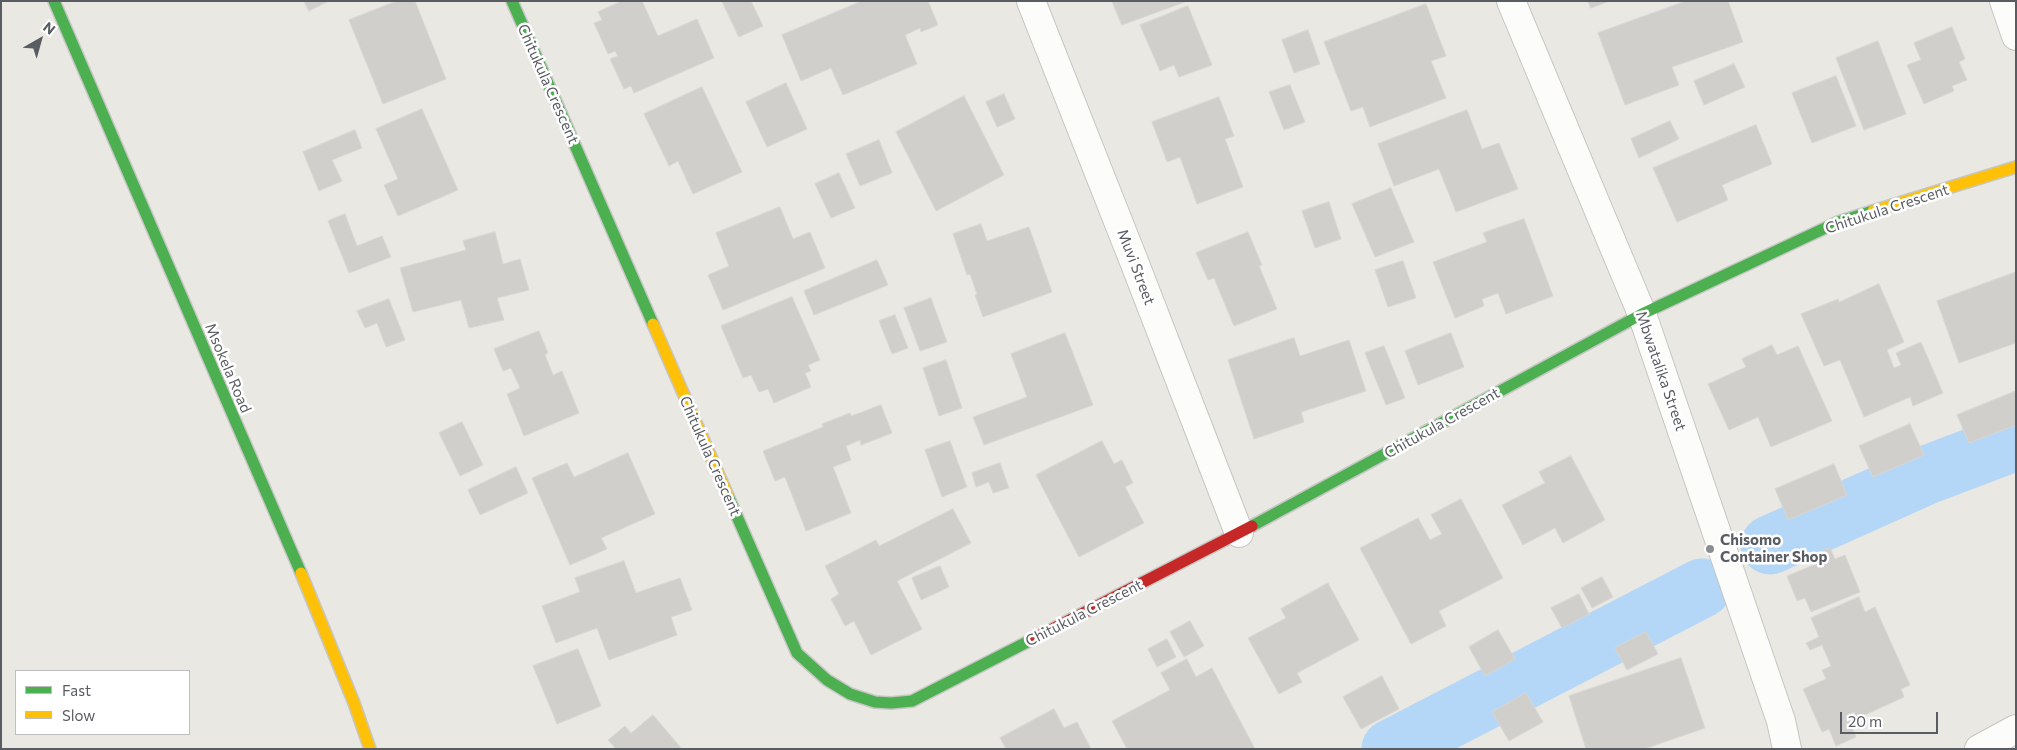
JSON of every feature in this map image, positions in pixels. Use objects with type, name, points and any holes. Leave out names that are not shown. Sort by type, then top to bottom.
[{"type":"street","name":"Msokela Road","points":[[54,1],[314,604],[354,703],[370,749]]},
{"type":"street","name":"Chitukula Crescent","points":[[512,1],[797,654],[815,671],[838,688],[863,699],[887,704],[912,701],[1239,533],[1642,314],[1838,222],[2016,167]]},
{"type":"street","name":"Muvi Street","points":[[1031,1],[1239,533]]},
{"type":"street","name":"Mbwatalika Street","points":[[1510,1],[1642,314],[1780,722],[1787,749]]},
{"type":"street","points":[[2004,1],[2016,36]]},
{"type":"street","points":[[1979,749],[2016,729]]},
{"type":"building","points":[[304,1],[329,1],[309,11]]},
{"type":"building","points":[[397,1],[415,1],[446,79],[383,104],[349,20]]},
{"type":"building","points":[[622,1],[642,1],[658,36],[697,19],[714,58],[634,93],[631,86],[624,89],[610,59],[618,56],[615,51],[608,54],[594,23],[602,20],[598,12]]},
{"type":"building","points":[[722,1],[751,1],[763,26],[739,37]]},
{"type":"building","points":[[862,1],[928,1],[938,25],[921,32],[920,28],[905,35],[917,64],[843,95],[831,68],[801,81],[782,35]]},
{"type":"building","points":[[1112,1],[1185,1],[1185,2],[1122,25]]},
{"type":"building","points":[[1588,1],[1610,1],[1591,8]]},
{"type":"building","points":[[1686,1],[1728,1],[1743,42],[1672,67],[1679,85],[1625,105],[1598,33]]},
{"type":"building","points":[[1426,4],[1446,56],[1431,61],[1446,98],[1370,127],[1363,107],[1351,111],[1324,42]]},
{"type":"building","points":[[1188,6],[1212,65],[1179,77],[1174,65],[1160,71],[1140,25]]},
{"type":"building","points":[[1952,27],[1965,59],[1959,62],[1967,80],[1952,86],[1954,91],[1924,104],[1907,65],[1921,60],[1914,43]]},
{"type":"building","points":[[1308,30],[1320,64],[1294,73],[1282,40]]},
{"type":"building","points":[[1878,41],[1906,114],[1864,130],[1836,58]]},
{"type":"building","points":[[1734,64],[1745,87],[1704,105],[1694,81]]},
{"type":"building","points":[[1836,76],[1856,126],[1812,143],[1792,93]]},
{"type":"building","points":[[786,83],[807,129],[767,147],[746,102]]},
{"type":"building","points":[[1290,85],[1305,122],[1284,130],[1269,92]]},
{"type":"building","points":[[702,87],[742,172],[693,194],[678,161],[669,166],[644,114]]},
{"type":"building","points":[[1004,94],[1015,119],[997,127],[986,102]]},
{"type":"building","points":[[964,96],[1004,175],[936,211],[896,132]]},
{"type":"building","points":[[1219,97],[1234,136],[1225,139],[1243,187],[1197,204],[1180,157],[1167,162],[1152,122]]},
{"type":"building","points":[[422,109],[458,190],[398,216],[384,185],[398,179],[376,129]]},
{"type":"building","points":[[1467,110],[1482,149],[1499,143],[1518,189],[1456,212],[1439,169],[1394,186],[1378,144]]},
{"type":"building","points":[[1670,121],[1679,139],[1639,158],[1631,139]]},
{"type":"building","points":[[1756,125],[1772,164],[1722,185],[1728,200],[1677,222],[1653,168]]},
{"type":"building","points":[[355,130],[362,148],[332,160],[342,181],[319,191],[303,152]]},
{"type":"building","points":[[879,140],[892,173],[860,186],[846,154]]},
{"type":"building","points":[[839,173],[855,208],[831,218],[815,184]]},
{"type":"building","points":[[1391,188],[1414,242],[1375,257],[1352,204]]},
{"type":"building","points":[[1329,202],[1341,239],[1315,248],[1302,211]]},
{"type":"building","points":[[780,207],[793,239],[810,232],[825,268],[723,310],[708,275],[729,266],[716,233]]},
{"type":"building","points":[[345,214],[357,246],[382,236],[391,257],[349,273],[328,221]]},
{"type":"building","points":[[1524,219],[1553,296],[1506,314],[1498,293],[1482,299],[1484,306],[1455,318],[1433,262],[1487,242],[1483,233]]},
{"type":"building","points":[[981,224],[987,241],[1029,227],[1052,292],[983,317],[970,274],[967,275],[953,234]]},
{"type":"building","points":[[495,232],[503,264],[520,259],[529,290],[497,298],[504,320],[469,328],[461,300],[413,312],[400,268],[466,250],[463,241]]},
{"type":"building","points":[[1248,232],[1262,265],[1259,266],[1277,309],[1234,326],[1214,278],[1208,280],[1196,253]]},
{"type":"building","points":[[877,260],[888,285],[814,315],[804,291]]},
{"type":"building","points":[[1403,261],[1416,298],[1388,307],[1375,270]]},
{"type":"building","points":[[2016,272],[2016,343],[1959,363],[1937,301]]},
{"type":"building","points":[[1879,284],[1904,342],[1887,350],[1894,368],[1901,365],[1896,353],[1921,342],[1943,393],[1913,406],[1910,397],[1864,417],[1840,360],[1824,366],[1801,314],[1838,299],[1839,302]]},
{"type":"building","points":[[792,297],[820,360],[808,365],[811,371],[805,373],[811,387],[774,403],[768,389],[759,392],[751,375],[743,378],[721,326]]},
{"type":"building","points":[[931,298],[947,342],[920,351],[904,308]]},
{"type":"building","points":[[389,299],[405,340],[386,347],[377,323],[365,328],[357,311]]},
{"type":"building","points":[[895,315],[908,348],[892,354],[879,321]]},
{"type":"building","points":[[539,331],[548,353],[545,355],[553,375],[562,371],[579,413],[524,436],[507,394],[520,388],[511,368],[503,371],[494,349]]},
{"type":"building","points":[[1065,333],[1093,405],[984,445],[973,417],[1027,397],[1011,354]]},
{"type":"building","points":[[1451,333],[1464,367],[1418,385],[1405,351]]},
{"type":"building","points":[[1294,338],[1300,356],[1349,340],[1366,391],[1301,412],[1304,422],[1254,439],[1228,360]]},
{"type":"building","points":[[1772,345],[1777,355],[1798,346],[1832,421],[1771,447],[1758,417],[1729,430],[1708,384],[1746,367],[1742,359]]},
{"type":"building","points":[[1384,346],[1405,398],[1386,405],[1365,353]]},
{"type":"building","points":[[946,360],[962,408],[939,416],[923,368]]},
{"type":"building","points":[[2016,391],[2016,425],[1969,443],[1957,415]]},
{"type":"building","points":[[881,405],[892,433],[861,445],[860,440],[846,446],[851,460],[833,467],[851,513],[806,531],[785,477],[775,481],[763,451],[823,427],[822,424],[850,413],[851,416]]},
{"type":"building","points":[[462,422],[483,465],[460,476],[439,433]]},
{"type":"building","points":[[1910,424],[1924,455],[1873,477],[1859,446]]},
{"type":"building","points":[[950,441],[967,487],[942,497],[925,450]]},
{"type":"building","points":[[1102,441],[1114,464],[1122,460],[1133,483],[1125,487],[1144,523],[1079,557],[1036,475]]},
{"type":"building","points":[[628,453],[655,514],[601,538],[607,549],[570,565],[532,478],[567,463],[574,477]]},
{"type":"building","points":[[1571,456],[1605,520],[1563,543],[1555,528],[1523,545],[1502,505],[1545,483],[1539,472]]},
{"type":"building","points":[[1000,463],[1009,488],[993,493],[989,482],[976,487],[972,473]]},
{"type":"building","points":[[1834,464],[1847,495],[1788,520],[1775,489]]},
{"type":"building","points":[[516,467],[528,493],[480,515],[468,490]]},
{"type":"building","points":[[1461,499],[1503,578],[1439,611],[1446,626],[1411,644],[1360,548],[1418,518],[1430,540],[1442,534],[1431,515]]},
{"type":"building","points":[[953,509],[971,543],[897,581],[922,629],[871,655],[854,621],[845,626],[831,599],[839,594],[825,566],[876,540],[879,546]]},
{"type":"building","points":[[1830,548],[1835,559],[1845,555],[1860,592],[1811,612],[1805,598],[1797,601],[1787,576],[1816,564],[1813,556]]},
{"type":"building","points":[[624,561],[636,593],[680,578],[692,610],[671,617],[677,635],[609,660],[597,628],[556,643],[542,606],[580,592],[575,578]]},
{"type":"building","points":[[940,566],[949,587],[921,600],[912,578]]},
{"type":"building","points":[[1602,577],[1613,597],[1592,608],[1581,588]]},
{"type":"building","points":[[1328,583],[1359,640],[1297,673],[1302,682],[1279,694],[1248,638],[1286,618],[1281,609]]},
{"type":"building","points":[[1579,594],[1589,614],[1562,628],[1551,608]]},
{"type":"building","points":[[1859,597],[1865,612],[1875,607],[1910,685],[1901,689],[1904,697],[1856,719],[1854,712],[1847,715],[1856,737],[1836,746],[1829,729],[1822,732],[1803,689],[1826,679],[1822,670],[1831,666],[1822,645],[1810,650],[1806,643],[1819,637],[1811,618]]},
{"type":"building","points":[[1190,621],[1204,646],[1184,657],[1170,632]]},
{"type":"building","points":[[1498,630],[1515,659],[1485,676],[1469,647]]},
{"type":"building","points":[[1646,632],[1658,654],[1627,670],[1615,648]]},
{"type":"building","points":[[1167,639],[1176,657],[1157,667],[1148,649]]},
{"type":"building","points":[[578,649],[601,706],[557,724],[533,666]]},
{"type":"building","points":[[1681,658],[1705,728],[1644,749],[1586,749],[1569,696]]},
{"type":"building","points":[[1187,659],[1196,677],[1212,668],[1255,749],[1127,749],[1112,721],[1170,690],[1161,673]]},
{"type":"building","points":[[1382,676],[1399,709],[1361,729],[1343,697]]},
{"type":"building","points":[[1526,693],[1543,722],[1509,741],[1492,712]]},
{"type":"building","points":[[1054,709],[1064,728],[1077,722],[1091,749],[1006,749],[1000,738]]},
{"type":"building","points":[[653,715],[682,749],[614,749],[608,740],[625,726],[631,733]]},
{"type":"waterway","points":[[1770,545],[1924,476],[2016,441]]},
{"type":"waterway","points":[[1391,749],[1702,588]]},
{"type":"traffic: fast","points":[[54,1],[301,573]]},
{"type":"traffic: fast","points":[[512,1],[653,324]]},
{"type":"traffic: fast","points":[[1252,526],[1642,314],[1838,222],[1873,211]]},
{"type":"traffic: fast","points":[[728,496],[797,653],[827,680],[850,694],[875,702],[912,701],[1035,638]]},
{"type":"traffic: slow","points":[[1873,211],[2016,167]]},
{"type":"traffic: slow","points":[[653,324],[728,496]]},
{"type":"traffic: slow","points":[[301,573],[354,703],[370,749]]},
{"type":"traffic: jam","points":[[1035,638],[1252,526]]},
{"type":"place","name":"Chisomo Container Shop","points":[[1710,549]]}]
